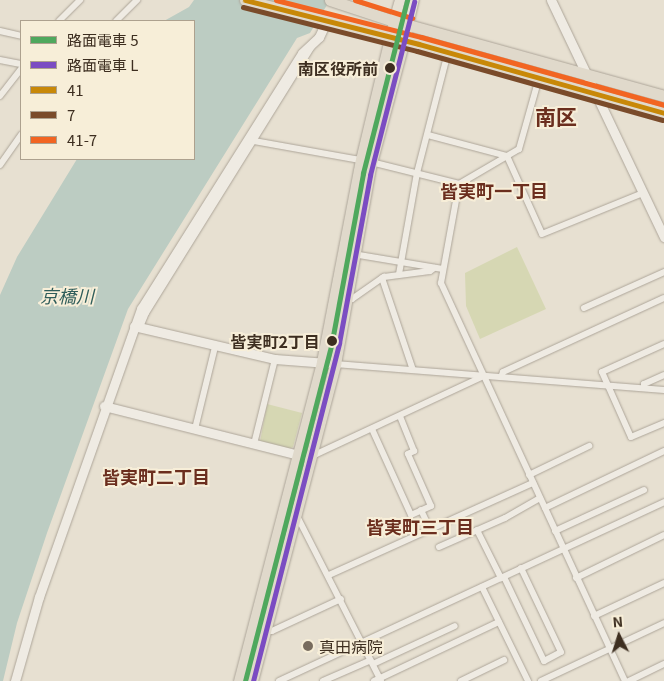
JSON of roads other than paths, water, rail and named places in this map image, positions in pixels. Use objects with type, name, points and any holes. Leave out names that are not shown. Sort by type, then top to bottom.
[{"type":"highway","points":[[245,0],[323,22],[404,40],[664,113]]},
{"type":"highway","points":[[336,1],[394,21],[664,96]]},
{"type":"highway","points":[[252,681],[294,513],[322,362],[349,253],[394,21]]},
{"type":"highway","points":[[366,161],[408,25]]},
{"type":"highway","points":[[239,681],[304,456],[335,364],[346,299],[349,253]]},
{"type":"main road","points":[[394,21],[400,0]]},
{"type":"main road","points":[[408,25],[414,0]]},
{"type":"street","points":[[60,20],[80,0]]},
{"type":"street","points":[[117,20],[137,0]]},
{"type":"street","points":[[551,0],[664,237]]},
{"type":"street","points":[[137,327],[315,42],[323,22]]},
{"type":"street","points":[[0,31],[20,36]]},
{"type":"street","points":[[15,681],[39,597],[104,406],[147,299],[297,60],[315,42]]},
{"type":"street","points":[[399,274],[417,173],[448,52]]},
{"type":"street","points":[[0,60],[20,64]]},
{"type":"street","points":[[0,96],[20,70]]},
{"type":"street","points":[[254,141],[366,161],[459,184],[519,149],[539,78]]},
{"type":"street","points":[[428,134],[507,156]]},
{"type":"street","points":[[0,165],[20,136]]},
{"type":"street","points":[[507,156],[542,234],[643,193]]},
{"type":"street","points":[[459,184],[441,283],[625,681]]},
{"type":"street","points":[[349,253],[443,269]]},
{"type":"street","points":[[346,299],[352,299],[382,278],[399,274],[430,271],[434,268]]},
{"type":"street","points":[[584,308],[664,272]]},
{"type":"street","points":[[382,278],[413,370]]},
{"type":"street","points":[[501,377],[503,372],[664,298]]},
{"type":"street","points":[[137,327],[215,347],[275,359],[664,390]]},
{"type":"street","points":[[664,344],[602,372],[631,437],[664,423]]},
{"type":"street","points":[[195,429],[215,347]]},
{"type":"street","points":[[254,444],[275,359]]},
{"type":"street","points":[[644,388],[644,384],[664,375]]},
{"type":"street","points":[[104,406],[304,456],[400,417],[484,376]]},
{"type":"street","points":[[372,429],[410,515],[431,506],[408,454],[414,451],[400,417]]},
{"type":"street","points":[[529,475],[589,446]]},
{"type":"street","points":[[545,508],[664,452]]},
{"type":"street","points":[[329,574],[533,483]]},
{"type":"street","points":[[555,532],[644,490]]},
{"type":"street","points":[[439,547],[540,498]]},
{"type":"street","points":[[279,681],[664,502]]},
{"type":"street","points":[[421,510],[430,529]]},
{"type":"street","points":[[294,513],[300,517],[329,574],[372,662],[378,680],[499,622]]},
{"type":"street","points":[[477,530],[544,661],[561,652],[521,568]]},
{"type":"street","points":[[576,578],[664,535]]},
{"type":"street","points":[[594,616],[664,583]]},
{"type":"street","points":[[482,587],[528,681]]},
{"type":"street","points":[[265,629],[272,631],[341,599]]},
{"type":"street","points":[[541,681],[664,623]]},
{"type":"street","points":[[323,681],[455,626]]},
{"type":"street","points":[[461,681],[504,660]]},
{"type":"street","points":[[629,681],[664,664]]},
{"type":"water","name":"京橋川","points":[[194,0],[330,0],[310,33],[297,38],[128,309],[47,533],[17,623],[3,681],[0,681],[0,295],[17,257],[76,160],[195,160],[195,20],[166,20],[189,7]]},
{"type":"tram line","name":"5","points":[[245,681],[332,341],[363,173],[407,0]]},
{"type":"tram line","name":"L","points":[[253,681],[339,343],[370,175],[414,2]]},
{"type":"place","name":"南区役所前","points":[[390,68]]},
{"type":"place","name":"皆実町2丁目","points":[[332,341]]},
{"type":"place","name":"真田病院","points":[[308,646]]},
{"type":"district","name":"南区","points":[[556,116]]},
{"type":"district","name":"皆実町一丁目","points":[[494,190]]},
{"type":"district","name":"皆実町二丁目","points":[[156,476]]},
{"type":"district","name":"皆実町三丁目","points":[[420,526]]}]
